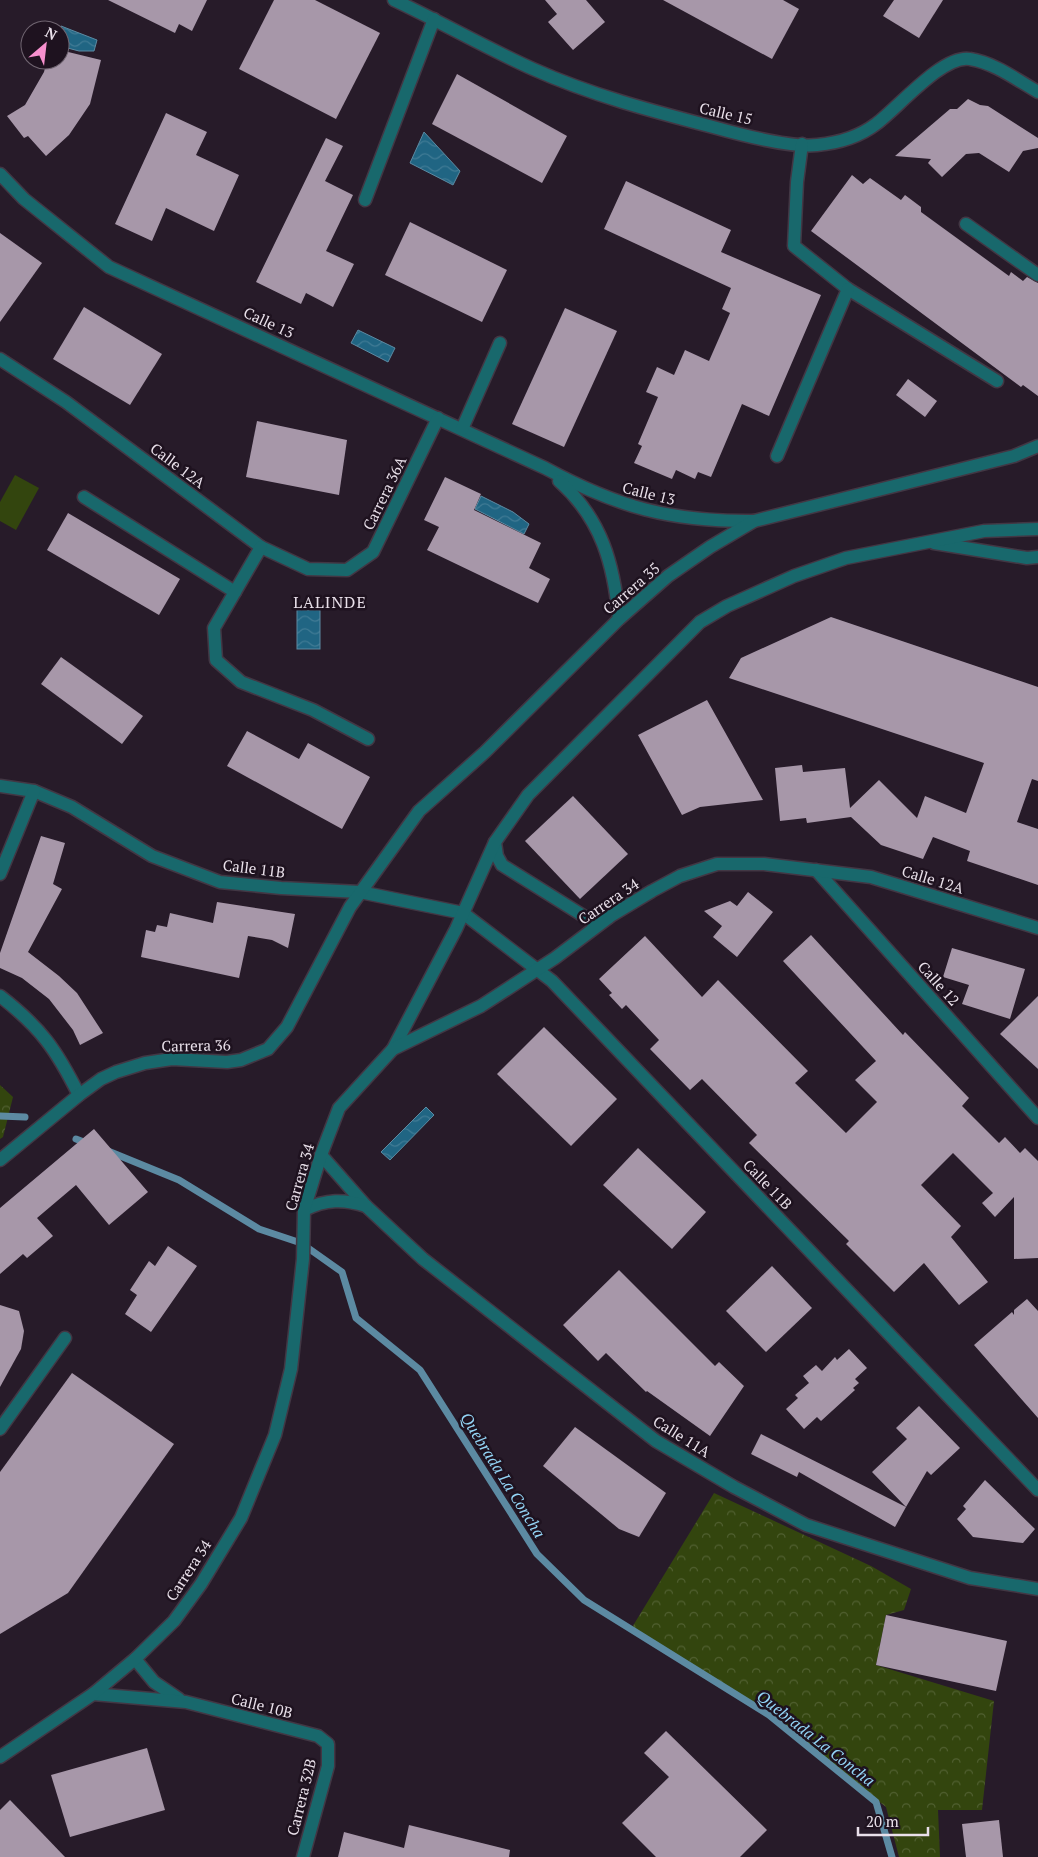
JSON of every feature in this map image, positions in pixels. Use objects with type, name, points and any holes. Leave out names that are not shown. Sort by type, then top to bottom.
[{"type":"street","name":"Calle 15","points":[[394,0],[534,70],[622,103],[739,134],[814,146],[844,142],[875,125],[936,72],[952,61],[968,58],[989,64],[1038,92]]},
{"type":"street","points":[[365,200],[434,19]]},
{"type":"street","points":[[802,144],[797,182],[794,246],[848,289],[997,382]]},
{"type":"street","name":"Calle 13","points":[[0,174],[24,199],[109,267],[438,418],[544,468],[583,489],[632,507],[666,516],[710,521],[754,521]]},
{"type":"street","points":[[966,224],[1038,275]]},
{"type":"street","points":[[777,456],[848,289]]},
{"type":"street","points":[[462,430],[500,342]]},
{"type":"street","name":"Calle 12A","points":[[0,359],[66,402],[261,548],[308,570],[347,570]]},
{"type":"street","name":"Carrera 36A","points":[[347,570],[373,552],[438,418]]},
{"type":"street","name":"Carrera 35","points":[[1014,456],[1038,446]]},
{"type":"street","name":"Carrera 35","points":[[360,892],[419,811],[485,752],[619,619],[668,576],[710,547],[754,521],[1014,456],[1038,452]]},
{"type":"street","name":"Calle 13","points":[[544,468],[575,498],[591,518],[606,549],[616,582],[619,619]]},
{"type":"street","points":[[84,497],[235,592]]},
{"type":"street","points":[[393,1049],[463,913],[495,842],[528,795],[700,622],[727,606],[819,566],[846,558],[984,531],[1038,529]]},
{"type":"street","points":[[927,542],[1027,558],[1038,557]]},
{"type":"street","points":[[261,548],[214,628],[216,660],[241,682],[313,710],[368,739]]},
{"type":"street","name":"Calle 11B","points":[[0,786],[34,791],[72,807],[152,856],[220,882],[281,888],[360,892],[463,913],[538,969],[559,988],[1038,1490]]},
{"type":"street","points":[[0,874],[34,791]]},
{"type":"street","points":[[495,842],[497,856],[502,865],[590,920],[600,920],[612,915]]},
{"type":"street","name":"Carrera 34","points":[[0,1757],[93,1694],[135,1659],[174,1621],[201,1584],[241,1518],[275,1435],[291,1369],[302,1259],[304,1210],[321,1155],[339,1108],[393,1049],[481,1006],[538,969],[612,915],[680,876],[717,864],[764,864],[816,870]]},
{"type":"street","name":"Calle 12A","points":[[816,870],[870,878],[1038,928]]},
{"type":"street","name":"Calle 12","points":[[816,870],[1038,1118]]},
{"type":"street","name":"Carrera 36","points":[[0,1160],[79,1095],[108,1075],[145,1063],[191,1059],[227,1062],[255,1056],[268,1049],[287,1027],[360,892]]},
{"type":"street","points":[[0,996],[38,1028],[55,1050],[79,1095]]},
{"type":"street","name":"Calle 11A","points":[[321,1155],[366,1206],[424,1259],[558,1367],[656,1441],[734,1487],[806,1525],[970,1578],[1038,1588]]},
{"type":"street","name":"Calle 11A","points":[[304,1210],[316,1204],[334,1200],[352,1201],[366,1206]]},
{"type":"street","points":[[0,1429],[65,1338]]},
{"type":"street","name":"Calle 10B","points":[[135,1659],[154,1682],[167,1693],[186,1702]]},
{"type":"street","name":"Calle 10B","points":[[93,1694],[186,1702],[318,1736],[328,1744]]},
{"type":"street","name":"Carrera 32B","points":[[303,1857],[328,1766],[328,1744]]},
{"type":"green space","points":[[15,475],[39,488],[16,530],[0,521],[0,502]]},
{"type":"green space","points":[[0,1085],[13,1097],[3,1137],[0,1139]]},
{"type":"green space","points":[[714,1493],[871,1566],[911,1589],[904,1610],[886,1615],[876,1665],[994,1701],[982,1810],[938,1810],[940,1857],[899,1857],[886,1807],[769,1715],[631,1629]]},
{"type":"water","points":[[70,30],[97,40],[94,51],[70,49]]},
{"type":"water","points":[[424,132],[460,171],[453,185],[410,163]]},
{"type":"water","points":[[358,330],[395,348],[388,362],[351,343]]},
{"type":"water","points":[[481,496],[513,512],[529,524],[524,534],[475,509]]},
{"type":"water","points":[[297,610],[320,610],[320,649],[297,649]]},
{"type":"water","points":[[426,1107],[434,1115],[390,1160],[381,1152]]},
{"type":"building","points":[[108,0],[207,0],[192,31],[179,24],[175,33]]},
{"type":"building","points":[[274,0],[315,0],[380,33],[336,119],[239,69]]},
{"type":"building","points":[[545,0],[586,0],[605,22],[573,50],[548,22],[557,14]]},
{"type":"building","points":[[663,0],[783,0],[799,9],[772,59]]},
{"type":"building","points":[[894,0],[943,0],[919,38],[883,16]]},
{"type":"building","points":[[70,52],[101,60],[90,104],[69,135],[46,156],[28,136],[24,138],[7,116],[25,105],[44,70],[70,70]]},
{"type":"building","points":[[457,74],[567,136],[542,183],[432,124]]},
{"type":"building","points":[[968,99],[980,105],[988,106],[1038,138],[1038,148],[1023,151],[1009,172],[979,153],[966,154],[942,177],[928,163],[931,159],[895,156],[950,109],[957,109]]},
{"type":"building","points":[[166,113],[207,132],[196,155],[239,175],[214,231],[166,208],[152,241],[115,224]]},
{"type":"building","points":[[326,138],[343,146],[325,181],[353,195],[326,251],[354,264],[333,307],[306,293],[301,304],[256,282]]},
{"type":"building","points":[[852,175],[863,184],[870,178],[901,200],[905,195],[921,207],[921,212],[1009,276],[1011,272],[1023,281],[1027,277],[1038,283],[1038,396],[1023,385],[1021,387],[811,231]]},
{"type":"building","points":[[626,181],[731,230],[721,252],[821,295],[769,416],[742,404],[711,477],[698,472],[695,479],[676,470],[672,479],[634,463],[642,446],[638,444],[658,397],[646,392],[657,367],[674,375],[685,350],[709,361],[730,313],[722,309],[731,288],[604,229]]},
{"type":"building","points":[[410,222],[507,270],[482,322],[385,275]]},
{"type":"building","points":[[0,233],[42,263],[0,322]]},
{"type":"building","points":[[84,307],[162,354],[130,405],[53,359]]},
{"type":"building","points":[[565,308],[617,331],[564,447],[512,424]]},
{"type":"building","points":[[908,379],[937,401],[925,417],[896,395]]},
{"type":"building","points":[[257,421],[347,440],[339,495],[246,477]]},
{"type":"building","points":[[445,477],[481,494],[474,510],[541,543],[529,568],[550,579],[538,603],[427,550],[439,527],[424,520]]},
{"type":"building","points":[[68,513],[180,579],[159,615],[47,550]]},
{"type":"building","points":[[831,617],[1038,687],[1038,781],[1032,779],[1017,822],[1038,829],[1038,885],[967,861],[970,851],[933,837],[923,859],[881,845],[851,817],[807,823],[806,818],[780,821],[775,768],[802,765],[803,772],[845,768],[850,808],[879,780],[917,818],[925,796],[966,813],[984,763],[729,678],[741,658]]},
{"type":"building","points":[[61,657],[143,716],[122,744],[41,684]]},
{"type":"building","points":[[707,700],[763,800],[700,807],[682,815],[638,735]]},
{"type":"building","points":[[247,731],[299,759],[308,743],[370,777],[342,829],[227,766]]},
{"type":"building","points":[[573,796],[628,854],[580,899],[525,841]]},
{"type":"building","points":[[41,836],[65,843],[53,884],[62,889],[28,952],[77,993],[103,1033],[80,1045],[73,1030],[49,999],[22,978],[0,968],[0,953]]},
{"type":"building","points":[[748,892],[773,912],[737,957],[713,937],[722,926],[704,911],[730,901],[737,906]]},
{"type":"building","points":[[217,902],[295,914],[288,948],[272,940],[248,936],[239,978],[141,957],[146,930],[155,932],[157,925],[167,927],[170,913],[213,923]]},
{"type":"building","points":[[811,935],[903,1035],[905,1032],[969,1098],[962,1106],[999,1143],[1005,1137],[1020,1153],[1025,1148],[1038,1161],[1038,1258],[1014,1259],[1014,1197],[995,1217],[982,1203],[993,1193],[953,1153],[921,1185],[961,1226],[951,1237],[988,1282],[959,1305],[924,1263],[894,1292],[846,1244],[849,1241],[749,1143],[757,1135],[702,1079],[690,1090],[650,1049],[659,1040],[626,1005],[622,1009],[609,995],[612,993],[599,979],[645,936],[702,997],[718,980],[808,1071],[795,1083],[846,1133],[877,1102],[855,1080],[876,1061],[783,961]]},
{"type":"building","points":[[952,948],[1025,969],[1010,1019],[962,1004],[969,985],[943,977]]},
{"type":"building","points":[[1038,996],[1038,1069],[1000,1034]]},
{"type":"building","points":[[544,1027],[617,1099],[571,1146],[497,1074]]},
{"type":"building","points":[[94,1129],[148,1192],[109,1225],[76,1185],[37,1218],[53,1236],[27,1258],[23,1254],[0,1274],[0,1208]]},
{"type":"building","points":[[638,1148],[706,1212],[672,1249],[603,1185]]},
{"type":"building","points":[[168,1246],[197,1266],[151,1332],[125,1314],[137,1295],[130,1290],[149,1261],[155,1266]]},
{"type":"building","points":[[772,1266],[812,1308],[766,1352],[726,1311]]},
{"type":"building","points":[[619,1270],[715,1366],[719,1362],[744,1386],[710,1436],[646,1392],[606,1353],[598,1361],[563,1325]]},
{"type":"building","points":[[1027,1299],[1038,1311],[1038,1418],[974,1345],[1012,1312],[1014,1315],[1014,1310]]},
{"type":"building","points":[[0,1305],[19,1311],[24,1331],[21,1349],[0,1387]]},
{"type":"building","points":[[849,1349],[867,1368],[855,1379],[859,1383],[853,1388],[855,1390],[821,1421],[817,1417],[804,1429],[786,1409],[798,1398],[795,1395],[809,1383],[803,1376],[816,1365],[822,1371],[835,1357],[837,1360]]},
{"type":"building","points":[[72,1373],[174,1444],[68,1593],[0,1634],[0,1472]]},
{"type":"building","points":[[919,1406],[960,1448],[931,1475],[927,1471],[906,1507],[872,1472],[907,1439],[896,1428]]},
{"type":"building","points":[[575,1427],[666,1493],[639,1537],[619,1529],[543,1466]]},
{"type":"building","points":[[761,1434],[906,1507],[895,1527],[799,1472],[797,1477],[751,1454]]},
{"type":"building","points":[[985,1480],[1035,1529],[1023,1543],[973,1537],[957,1519],[966,1509],[963,1506]]},
{"type":"building","points":[[886,1615],[1007,1641],[996,1691],[876,1665]]},
{"type":"building","points":[[666,1731],[767,1830],[740,1857],[656,1857],[622,1823],[669,1777],[644,1753]]},
{"type":"building","points":[[147,1748],[165,1810],[70,1837],[51,1775]]},
{"type":"building","points":[[10,1800],[65,1857],[0,1857],[0,1810]]},
{"type":"building","points":[[999,1820],[1003,1857],[966,1857],[962,1824]]},
{"type":"building","points":[[409,1825],[510,1850],[509,1857],[338,1857],[344,1832],[404,1848]]},
{"type":"waterway","name":"Quebrada La Concha","points":[[0,1116],[25,1117]]},
{"type":"waterway","name":"Quebrada La Concha","points":[[76,1139],[89,1144]]},
{"type":"waterway","name":"Quebrada La Concha","points":[[108,1151],[179,1180],[259,1229],[301,1243],[342,1272],[356,1318],[420,1370],[537,1554],[584,1600],[769,1715],[876,1802],[892,1857]]},
{"type":"district","name":"LALINDE","points":[[330,602]]}]
